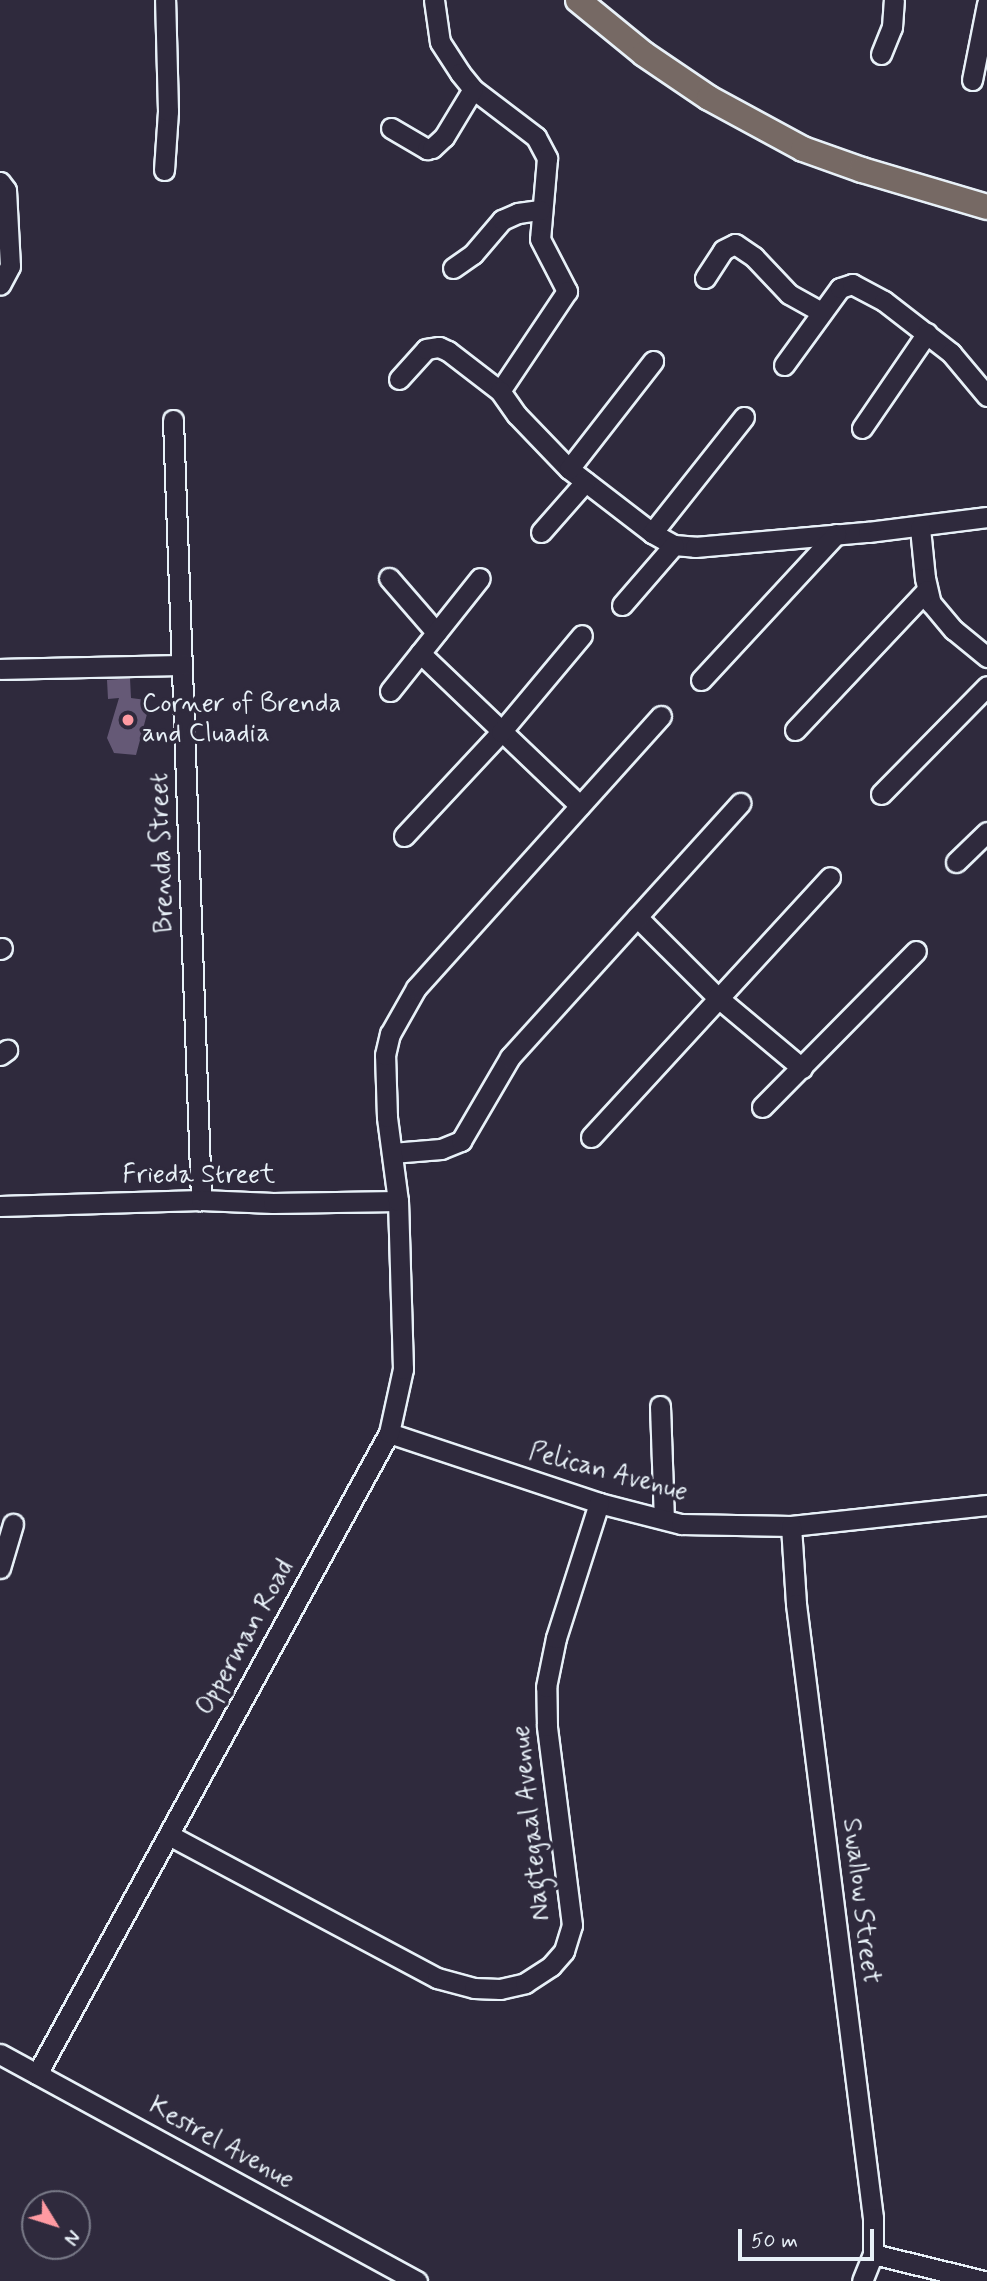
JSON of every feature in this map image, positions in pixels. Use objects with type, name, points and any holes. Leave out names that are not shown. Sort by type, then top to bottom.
[{"type":"main road","points":[[578,0],[644,54],[709,98],[803,149],[987,207]]},
{"type":"street","points":[[164,170],[168,111],[165,0]]},
{"type":"street","points":[[434,0],[440,41],[473,89],[542,145],[547,169],[540,210],[542,249],[561,276],[567,291],[500,391]]},
{"type":"street","points":[[881,54],[890,36],[894,0]]},
{"type":"street","points":[[972,80],[987,4]]},
{"type":"street","points":[[391,128],[427,149],[432,148],[440,142],[473,89]]},
{"type":"street","points":[[0,182],[6,190],[4,233],[10,266],[0,285]]},
{"type":"street","points":[[453,268],[473,254],[502,220],[518,213],[540,210]]},
{"type":"street","points":[[705,278],[723,250],[735,244],[754,257],[789,294],[821,312]]},
{"type":"street","points":[[784,365],[840,288],[858,285],[927,333],[962,364],[987,397]]},
{"type":"street","points":[[862,428],[927,333]]},
{"type":"street","points":[[399,379],[419,354],[432,346],[439,347],[500,391],[517,415],[569,469],[652,533],[674,545],[695,547],[920,528],[987,517]]},
{"type":"street","points":[[569,469],[653,361]]},
{"type":"street","points":[[652,533],[744,417]]},
{"type":"street","name":"Brenda Street","points":[[173,420],[201,1200]]},
{"type":"street","points":[[541,532],[585,482]]},
{"type":"street","points":[[920,528],[927,590],[935,610],[984,649]]},
{"type":"street","points":[[701,680],[836,534]]},
{"type":"street","points":[[622,605],[674,545]]},
{"type":"street","points":[[389,578],[436,632]]},
{"type":"street","points":[[390,691],[480,578]]},
{"type":"street","points":[[795,730],[927,590]]},
{"type":"street","points":[[404,836],[500,732],[582,635]]},
{"type":"street","points":[[420,653],[580,806]]},
{"type":"street","points":[[0,669],[182,665]]},
{"type":"street","points":[[881,794],[987,686]]},
{"type":"street","name":"Opperman Road","points":[[37,2074],[389,1433],[403,1368],[398,1201],[387,1117],[385,1055],[387,1041],[397,1018],[416,988],[661,716]]},
{"type":"street","points":[[392,1153],[441,1149],[461,1141],[510,1057],[740,803]]},
{"type":"street","points":[[956,862],[986,833]]},
{"type":"street","points":[[590,1137],[830,877]]},
{"type":"street","points":[[637,917],[717,997],[802,1068]]},
{"type":"street","points":[[762,1107],[916,951]]},
{"type":"street","name":"Frieda Street","points":[[0,1206],[201,1200],[273,1203],[398,1201]]},
{"type":"street","points":[[660,1406],[664,1520]]},
{"type":"street","name":"Pelican Avenue","points":[[389,1433],[599,1503],[681,1524],[791,1526],[987,1505]]},
{"type":"street","name":"Nagtegaal Avenue","points":[[169,1835],[437,1978],[474,1988],[500,1989],[524,1983],[551,1966],[564,1951],[572,1925],[547,1726],[547,1688],[556,1638],[599,1503]]},
{"type":"street","points":[[0,1568],[13,1524]]},
{"type":"street","name":"Swallow Street","points":[[791,1526],[796,1604],[873,2218],[873,2254],[862,2281]]},
{"type":"street","name":"Kestrel Avenue","points":[[0,2054],[417,2281]]},
{"type":"street","points":[[873,2254],[984,2281]]},
{"type":"building","name":"Corner of Brenda and Cluadia","points":[[130,678],[131,698],[146,700],[147,714],[136,755],[114,753],[107,738],[119,698],[108,699],[107,680]]},
{"type":"place","name":"Corner of Brenda and Cluadia","points":[[128,720]]}]
